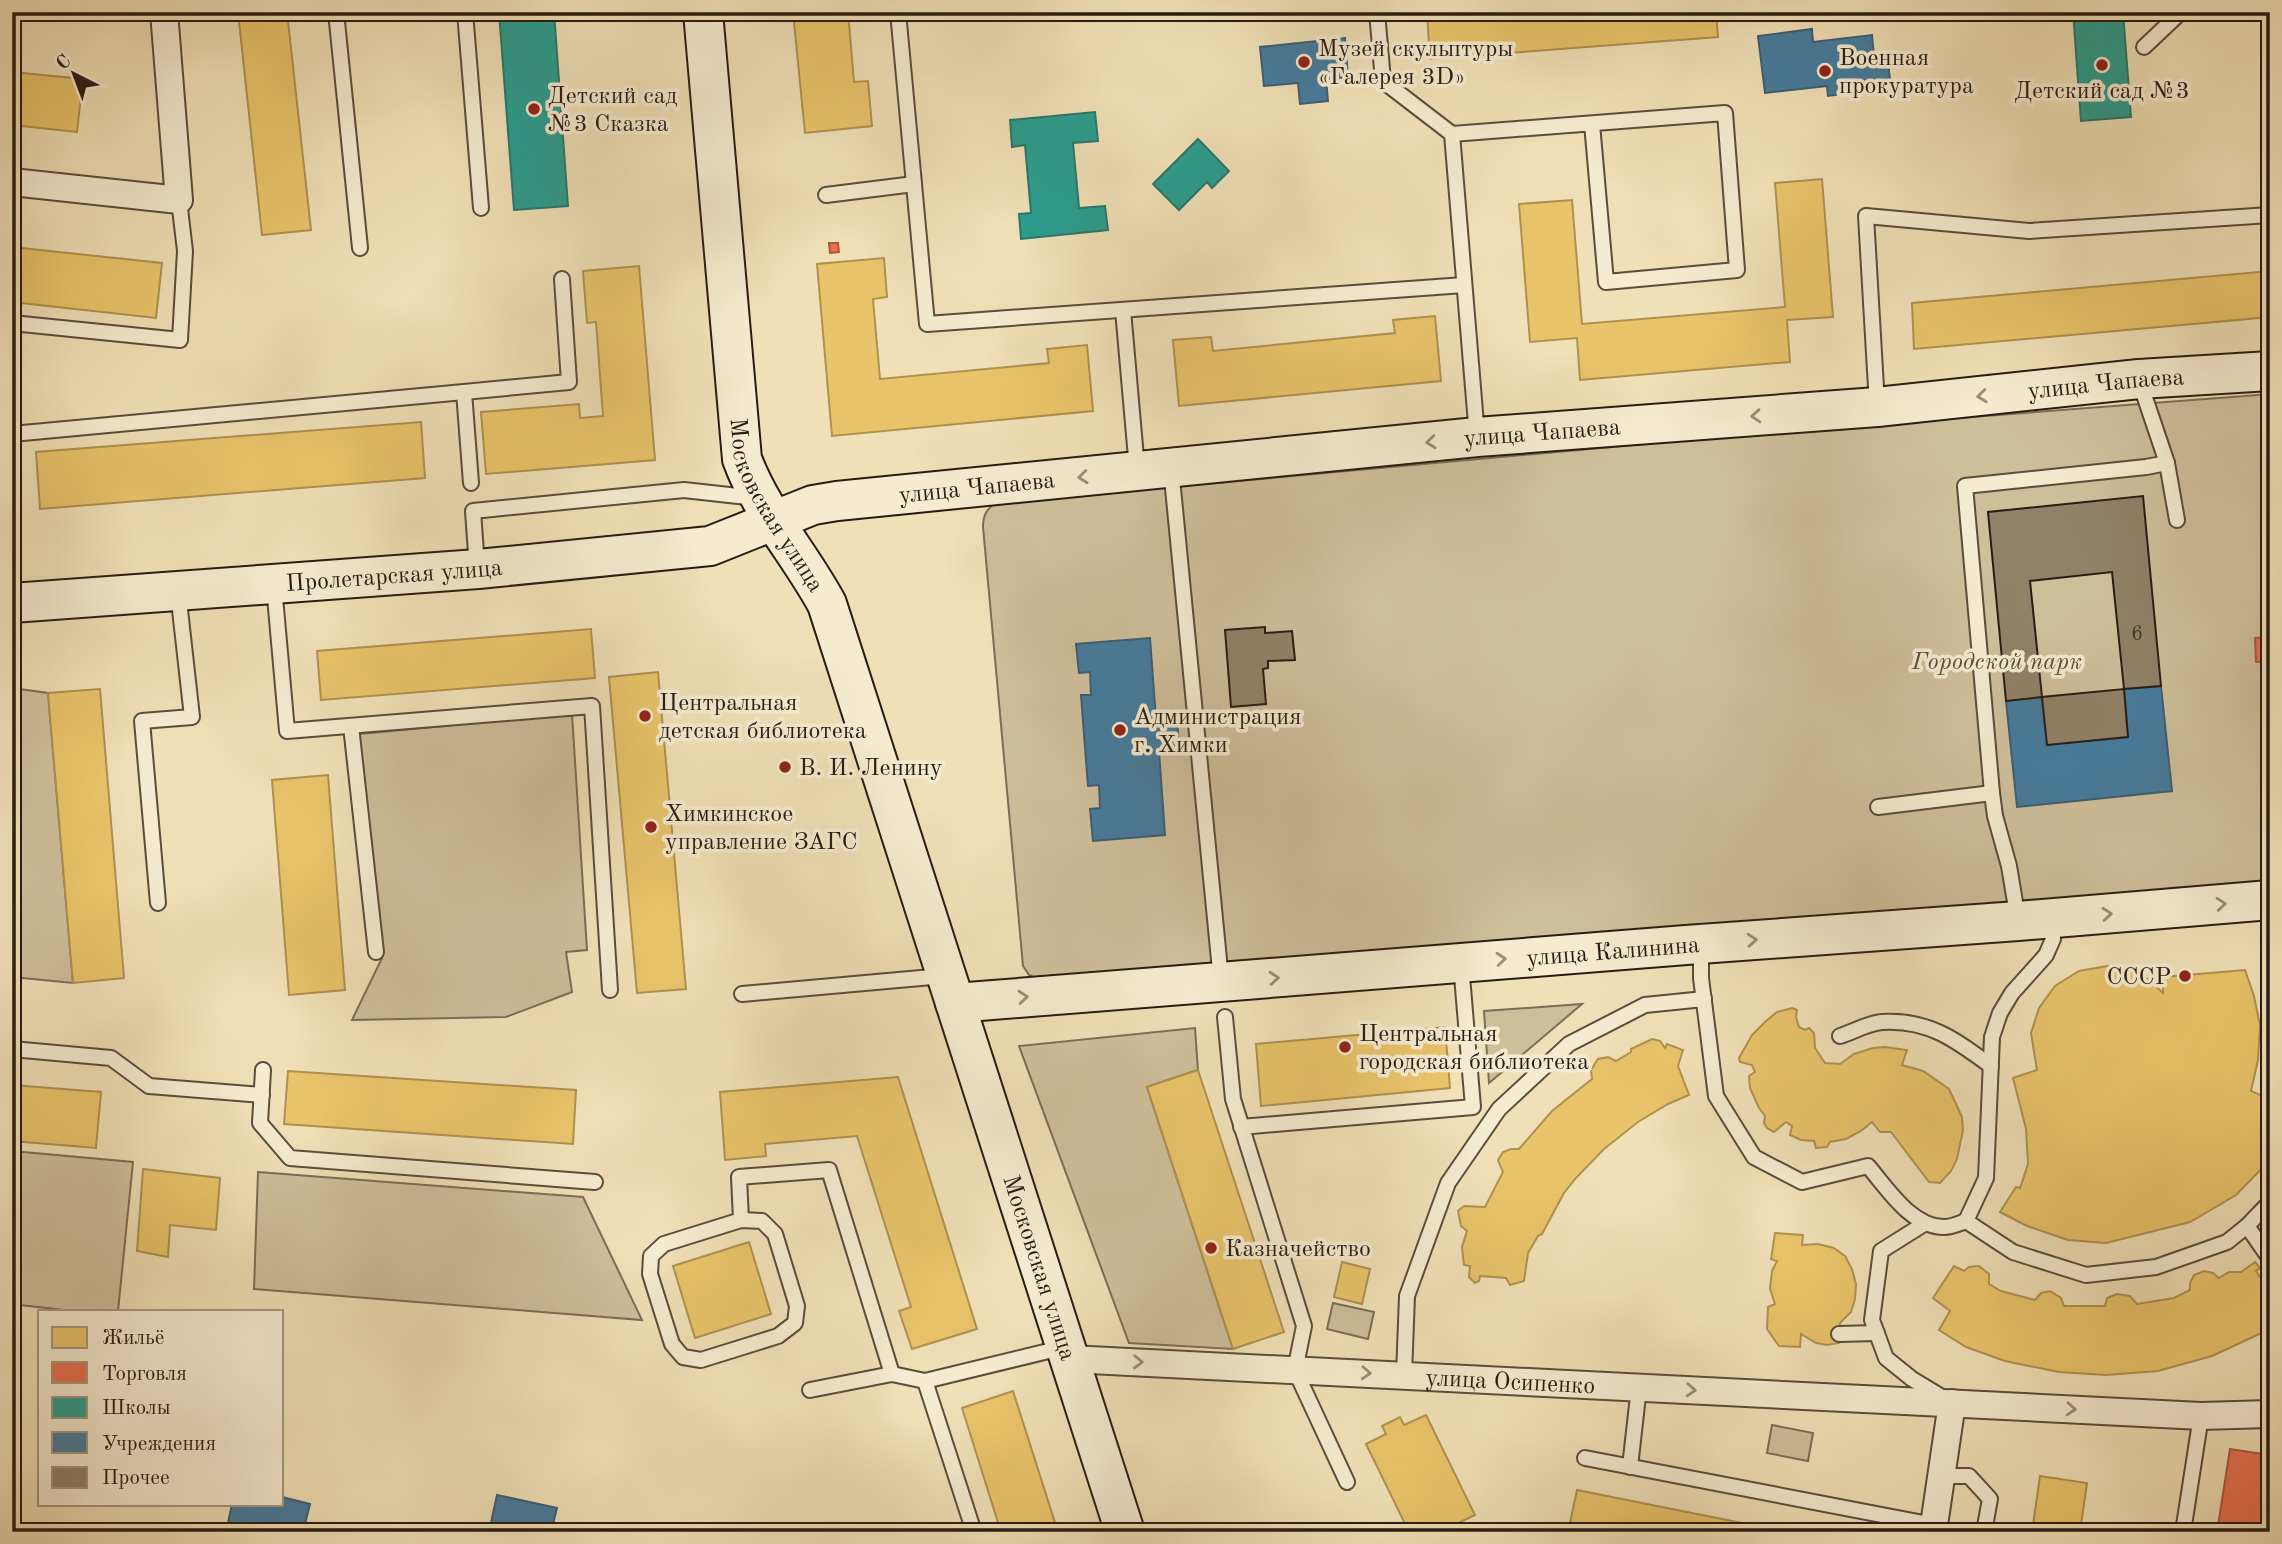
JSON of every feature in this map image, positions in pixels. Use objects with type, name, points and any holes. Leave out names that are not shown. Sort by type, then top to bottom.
[{"type":"street","points":[[12,182],[179,200],[164,12]]},
{"type":"street","name":"Московская улица","points":[[703,12],[742,459],[766,510],[814,580],[827,604],[1125,1532]]},
{"type":"street","name":"улица Чапаева","points":[[766,510],[1477,438],[1877,407],[2139,379],[2270,371]]},
{"type":"street","name":"Пролетарская улица","points":[[13,598],[178,591],[478,569],[710,546],[766,510]]},
{"type":"street","name":"улица Калинина","points":[[951,989],[1223,999],[1461,962],[2270,900]]},
{"type":"street","name":"улица Осипенко","points":[[1068,1353],[1295,1370],[2201,1416],[2270,1414]]},
{"type":"street","points":[[1934,1528],[1952,1403]]},
{"type":"lane","points":[[337,12],[360,248]]},
{"type":"lane","points":[[465,12],[481,208]]},
{"type":"lane","points":[[898,12],[927,324],[1464,285]]},
{"type":"lane","points":[[1377,12],[1383,81],[1452,134],[1725,113],[1737,270],[1606,282],[1592,124]]},
{"type":"lane","points":[[2144,47],[2181,12]]},
{"type":"lane","points":[[1452,134],[1477,438]]},
{"type":"lane","points":[[826,195],[914,184]]},
{"type":"lane","points":[[12,323],[180,340],[185,251],[179,200]]},
{"type":"lane","points":[[1877,407],[1866,216],[2029,230],[2270,215]]},
{"type":"lane","points":[[12,434],[569,382],[562,279]]},
{"type":"lane","points":[[1123,310],[1154,470],[1223,999],[1233,1099],[1304,1326],[1295,1370],[1347,1482]]},
{"type":"lane","points":[[2139,379],[2167,463],[2178,520]]},
{"type":"lane","points":[[464,392],[471,483]]},
{"type":"lane","points":[[1701,944],[1704,999],[1716,1096],[1754,1157],[1802,1182],[1868,1167],[1907,1210],[1924,1224],[1946,1227],[1966,1221],[1986,1178],[1992,1037],[2000,1013],[2012,993],[2046,955],[2053,939],[2035,920],[2010,866],[1995,816],[1965,486],[2167,463]]},
{"type":"lane","points":[[478,569],[473,511],[684,490],[766,510]]},
{"type":"lane","points":[[274,584],[288,731],[592,706],[610,990]]},
{"type":"lane","points":[[158,903],[142,721],[191,717],[178,591]]},
{"type":"lane","points":[[351,726],[376,952]]},
{"type":"lane","points":[[1878,807],[1992,793]]},
{"type":"lane","points":[[1241,1127],[1473,1107],[1461,962]]},
{"type":"lane","points":[[742,994],[951,989]]},
{"type":"lane","points":[[1404,1375],[1407,1296],[1448,1183],[1499,1109],[1569,1044],[1645,1006],[1704,999]]},
{"type":"lane","points":[[1840,1036],[1880,1022],[1916,1024],[1951,1037],[1991,1066]]},
{"type":"lane","points":[[12,1049],[111,1058],[149,1086],[262,1094]]},
{"type":"lane","points":[[263,1070],[260,1123],[290,1158],[595,1182]]},
{"type":"lane","points":[[741,1220],[739,1177],[829,1170],[892,1374]]},
{"type":"lane","points":[[1966,1221],[2012,1252],[2086,1275],[2156,1268],[2227,1242],[2270,1202]]},
{"type":"lane","points":[[741,1220],[762,1221],[775,1234],[797,1306],[795,1323],[778,1336],[701,1360],[683,1357],[672,1344],[650,1274],[651,1256],[664,1244],[741,1220]]},
{"type":"lane","points":[[1924,1224],[1881,1251],[1872,1320],[1886,1358],[1912,1379],[1952,1403]]},
{"type":"lane","points":[[2247,1226],[2270,1259]]},
{"type":"lane","points":[[1839,1334],[1877,1333]]},
{"type":"lane","points":[[810,1390],[892,1374],[925,1381],[1068,1353]]},
{"type":"lane","points":[[925,1381],[974,1532]]},
{"type":"lane","points":[[1630,1467],[1639,1387]]},
{"type":"lane","points":[[2183,1532],[2201,1416]]},
{"type":"lane","points":[[1585,1458],[1934,1528]]},
{"type":"lane","points":[[1942,1476],[1969,1476],[1990,1499],[1984,1532]]},
{"type":"green space","name":"Городской парк","points":[[2270,394],[2270,885],[1038,979],[1029,975],[1023,966],[983,527],[989,508],[995,503],[1789,431]]},
{"type":"green space","points":[[12,688],[48,693],[73,983],[12,977]]},
{"type":"green space","points":[[572,714],[587,950],[566,952],[572,992],[506,1017],[352,1020],[382,958],[359,734]]},
{"type":"green space","points":[[1582,1004],[1489,1083],[1484,1011]]},
{"type":"green space","points":[[1195,1028],[1198,1070],[1147,1087],[1233,1349],[1129,1343],[1019,1046]]},
{"type":"green space","points":[[12,1151],[133,1162],[118,1310],[63,1310],[12,1304]]},
{"type":"green space","points":[[258,1172],[583,1197],[642,1320],[254,1289]]},
{"type":"green space","points":[[1333,1303],[1374,1312],[1368,1339],[1327,1329]]},
{"type":"green space","points":[[1772,1425],[1813,1433],[1808,1461],[1767,1453]]},
{"type":"building: Жильё","points":[[238,12],[287,12],[311,230],[262,235]]},
{"type":"building: Жильё","points":[[793,12],[848,12],[854,82],[868,81],[872,126],[805,133]]},
{"type":"building: Жильё","points":[[1427,12],[1716,12],[1718,37],[1430,59]]},
{"type":"building: Жильё","points":[[12,72],[83,79],[77,132],[12,125]]},
{"type":"building: Жильё","points":[[1822,179],[1833,317],[1787,320],[1790,362],[1580,380],[1577,338],[1530,342],[1519,204],[1572,200],[1582,324],[1785,307],[1775,183]]},
{"type":"building: Жильё","points":[[12,247],[162,263],[156,318],[12,302]]},
{"type":"building: Жильё","points":[[884,258],[887,297],[873,299],[880,379],[1049,363],[1047,349],[1087,345],[1093,411],[832,436],[817,264]]},
{"type":"building: Жильё","points":[[639,266],[655,460],[486,474],[481,412],[579,404],[580,418],[603,416],[596,322],[587,323],[583,271]]},
{"type":"building: Жильё","points":[[2270,271],[2270,317],[1914,349],[1912,303]]},
{"type":"building: Жильё","points":[[1435,316],[1441,381],[1179,406],[1173,340],[1211,337],[1213,351],[1395,333],[1393,320]]},
{"type":"building: Жильё","points":[[421,422],[425,478],[40,509],[36,452]]},
{"type":"building: Жильё","points":[[591,629],[595,678],[321,700],[317,651]]},
{"type":"building: Жильё","points":[[658,672],[686,989],[637,993],[609,677]]},
{"type":"building: Жильё","points":[[100,689],[124,978],[73,983],[48,693]]},
{"type":"building: Жильё","points":[[328,775],[345,990],[289,995],[272,780]]},
{"type":"building: Жильё","points":[[2107,966],[2127,969],[2148,979],[2163,993],[2163,977],[2245,970],[2260,1025],[2258,1060],[2251,1091],[2270,1099],[2264,1119],[2270,1123],[2270,1160],[2236,1195],[2190,1222],[2106,1243],[2068,1240],[2027,1226],[2000,1212],[2016,1187],[2020,1188],[2028,1164],[2026,1129],[2013,1078],[2037,1070],[2031,1033],[2039,1008],[2055,986],[2079,971]]},
{"type":"building: Жильё","points":[[1792,1008],[1797,1010],[1799,1027],[1805,1030],[1809,1028],[1814,1033],[1815,1048],[1825,1063],[1840,1064],[1854,1054],[1873,1048],[1907,1050],[1902,1065],[1923,1071],[1949,1089],[1962,1117],[1963,1130],[1957,1159],[1940,1183],[1929,1182],[1891,1132],[1880,1132],[1872,1122],[1846,1139],[1830,1142],[1827,1147],[1816,1148],[1814,1141],[1801,1140],[1790,1135],[1792,1126],[1786,1122],[1774,1132],[1767,1128],[1764,1123],[1765,1116],[1750,1088],[1749,1076],[1755,1072],[1752,1065],[1740,1062],[1739,1058],[1752,1035],[1766,1021],[1777,1012]]},
{"type":"building: Жильё","points":[[1445,1027],[1450,1088],[1261,1106],[1256,1044]]},
{"type":"building: Жильё","points":[[1652,1039],[1660,1041],[1665,1048],[1667,1044],[1683,1050],[1678,1066],[1689,1095],[1638,1122],[1604,1149],[1576,1178],[1528,1253],[1524,1281],[1510,1285],[1506,1278],[1480,1276],[1475,1283],[1469,1277],[1470,1266],[1464,1265],[1462,1247],[1467,1231],[1461,1226],[1458,1211],[1464,1206],[1485,1207],[1503,1172],[1498,1160],[1503,1152],[1519,1149],[1552,1111],[1592,1079],[1591,1070],[1598,1059],[1608,1057],[1616,1061],[1631,1052],[1631,1049]]},
{"type":"building: Жильё","points":[[1198,1070],[1284,1332],[1233,1349],[1147,1087]]},
{"type":"building: Жильё","points":[[288,1071],[576,1090],[573,1144],[284,1124]]},
{"type":"building: Жильё","points":[[898,1077],[977,1329],[912,1349],[899,1311],[911,1307],[857,1136],[765,1144],[766,1156],[725,1160],[720,1092]]},
{"type":"building: Жильё","points":[[12,1085],[101,1092],[96,1148],[12,1141]]},
{"type":"building: Жильё","points":[[143,1169],[220,1178],[216,1230],[170,1225],[168,1257],[137,1251]]},
{"type":"building: Жильё","points":[[1775,1233],[1803,1235],[1802,1245],[1818,1244],[1834,1248],[1845,1256],[1856,1284],[1855,1299],[1851,1312],[1840,1323],[1839,1343],[1816,1343],[1801,1334],[1800,1347],[1779,1346],[1767,1329],[1768,1307],[1775,1304],[1770,1289],[1772,1271],[1777,1261],[1771,1259]]},
{"type":"building: Жильё","points":[[749,1242],[771,1314],[695,1338],[673,1266]]},
{"type":"building: Жильё","points":[[1342,1262],[1370,1269],[1362,1304],[1334,1297]]},
{"type":"building: Жильё","points":[[2255,1262],[2260,1268],[2256,1271],[2270,1292],[2270,1329],[2212,1356],[2158,1371],[2106,1375],[2059,1372],[2005,1361],[1966,1347],[1939,1330],[1950,1311],[1933,1298],[1954,1266],[1964,1271],[1969,1267],[1979,1266],[1989,1274],[1989,1284],[2001,1291],[2035,1300],[2041,1293],[2050,1291],[2061,1298],[2064,1306],[2105,1306],[2107,1298],[2117,1294],[2130,1296],[2137,1304],[2174,1298],[2190,1290],[2194,1275],[2204,1271],[2219,1278],[2229,1272],[2241,1272]]},
{"type":"building: Жильё","points":[[1013,1391],[1058,1532],[1001,1532],[962,1408]]},
{"type":"building: Жильё","points":[[1426,1415],[1475,1515],[1456,1524],[1460,1532],[1409,1532],[1366,1444],[1386,1434],[1382,1426],[1400,1417],[1404,1425]]},
{"type":"building: Жильё","points":[[2040,1476],[2087,1483],[2080,1532],[2032,1532]]},
{"type":"building: Жильё","points":[[1577,1490],[1787,1532],[1568,1532]]},
{"type":"building: Торговля","points":[[829,243],[838,243],[839,252],[830,253]]},
{"type":"building: Торговля","points":[[2270,637],[2270,661],[2256,662],[2255,638]]},
{"type":"building: Торговля","points":[[2230,1449],[2270,1455],[2270,1532],[2217,1532]]},
{"type":"building: Школы","name":"Детский сад №3 Сказка","points":[[499,12],[554,12],[568,206],[514,210]]},
{"type":"building: Школы","name":"Детский сад №3","points":[[2073,12],[2123,12],[2131,117],[2081,121]]},
{"type":"building: Школы","points":[[1095,112],[1098,141],[1073,143],[1079,208],[1105,206],[1108,230],[1021,239],[1019,214],[1031,213],[1025,145],[1012,147],[1010,120]]},
{"type":"building: Школы","points":[[1198,139],[1229,171],[1212,188],[1207,182],[1179,210],[1153,184]]},
{"type":"building: Учреждения","name":"Военная прокуратура","points":[[1812,29],[1813,42],[1872,35],[1874,56],[1887,54],[1891,88],[1828,96],[1827,86],[1765,93],[1758,36]]},
{"type":"building: Учреждения","name":"Музей скульптуры «Галерея 3D»","points":[[1345,38],[1348,77],[1326,79],[1328,101],[1300,104],[1298,83],[1264,86],[1260,47]]},
{"type":"building: Учреждения","points":[[1150,638],[1156,719],[1177,717],[1179,749],[1159,751],[1165,835],[1093,841],[1090,809],[1100,808],[1099,785],[1088,786],[1081,695],[1091,695],[1090,672],[1079,673],[1076,644]]},
{"type":"building: Учреждения","points":[[2161,686],[2172,791],[2017,807],[2006,701],[2042,697],[2047,745],[2128,737],[2124,689]]},
{"type":"building: Учреждения","points":[[497,1495],[557,1508],[551,1532],[489,1532]]},
{"type":"building: Учреждения","points":[[284,1498],[310,1504],[303,1532],[226,1532],[232,1506],[284,1506]]},
{"type":"building: Прочее","points":[[2143,496],[2161,686],[2124,689],[2112,572],[2030,581],[2042,697],[2006,701],[1988,512]]},
{"type":"building: Прочее","points":[[1265,627],[1265,633],[1292,631],[1295,660],[1268,661],[1268,668],[1263,669],[1266,704],[1231,707],[1225,630]]},
{"type":"building: Прочее","points":[[2124,689],[2128,737],[2047,745],[2042,697]]},
{"type":"place","name":"Музей скульптуры «Галерея 3D»","points":[[1304,62]]},
{"type":"place","name":"Детский сад №3","points":[[2102,65]]},
{"type":"place","name":"Военная прокуратура","points":[[1825,71]]},
{"type":"place","name":"Детский сад №3 Сказка","points":[[534,109]]},
{"type":"place","name":"Центральная детская библиотека","points":[[645,716]]},
{"type":"place","name":"Администрация г. Химки","points":[[1120,730]]},
{"type":"place","name":"В. И. Ленину","points":[[785,767]]},
{"type":"place","name":"Химкинское управление ЗАГС","points":[[651,827]]},
{"type":"place","name":"СССР","points":[[2185,976]]},
{"type":"place","name":"Центральная городская библиотека","points":[[1345,1047]]},
{"type":"place","name":"Казначейство","points":[[1211,1248]]}]
